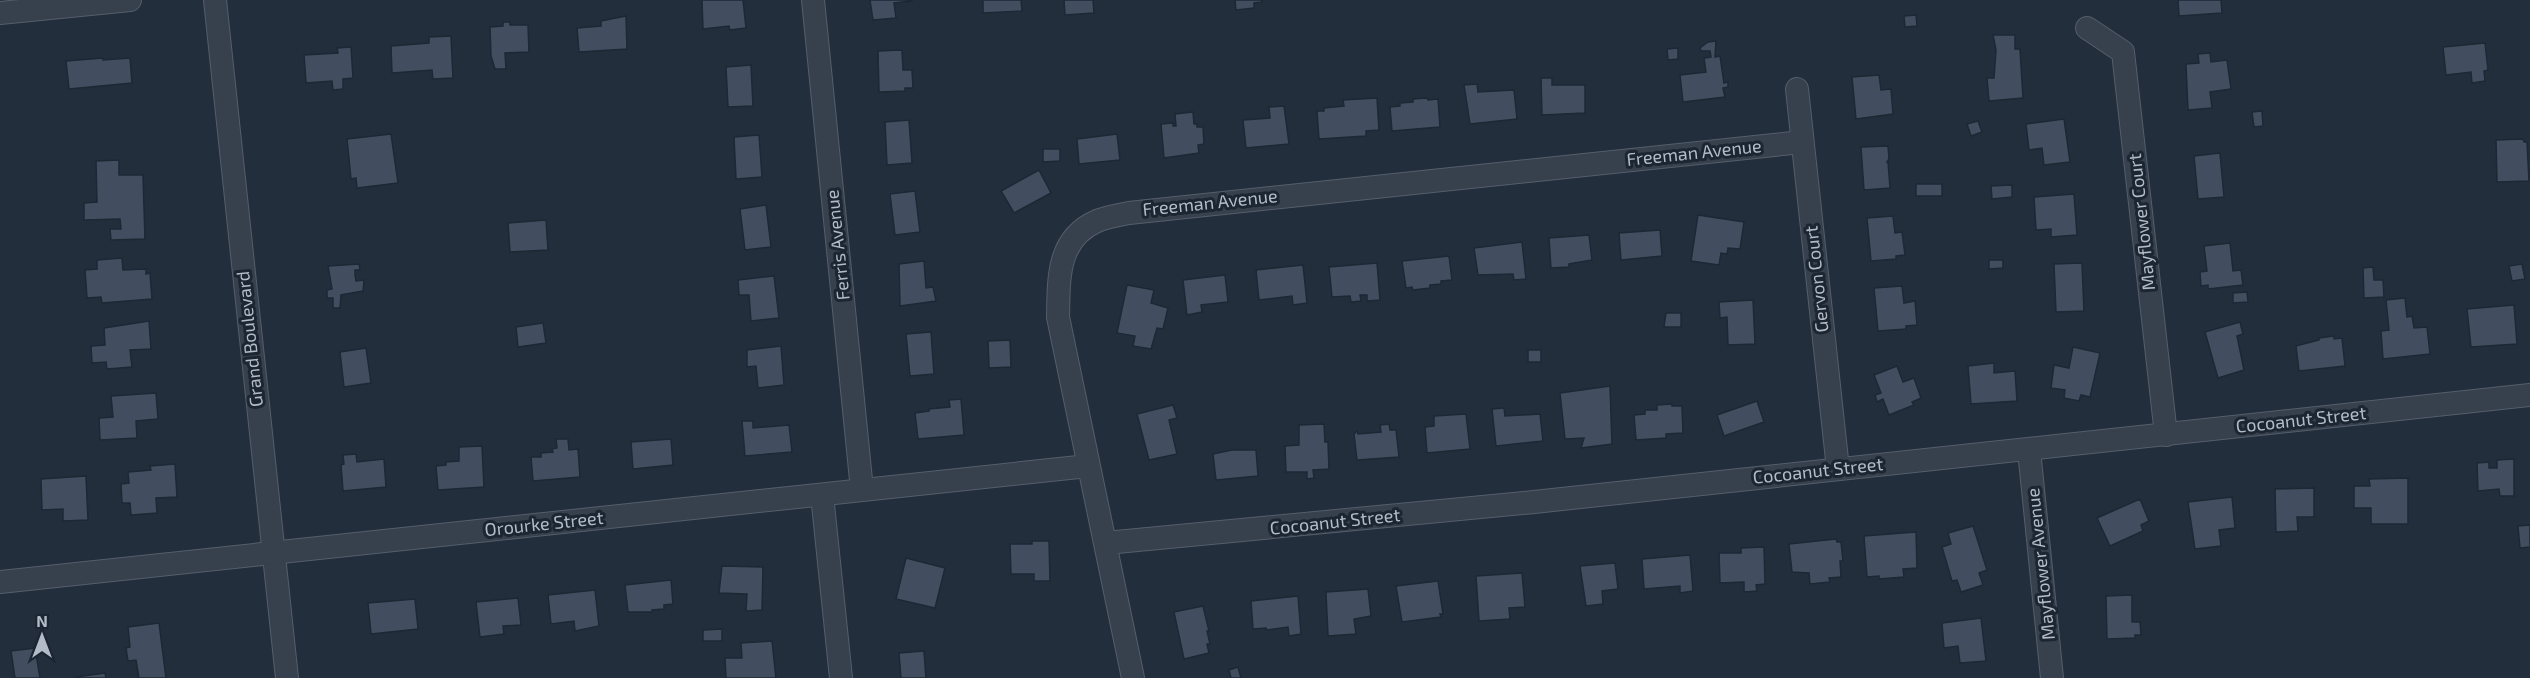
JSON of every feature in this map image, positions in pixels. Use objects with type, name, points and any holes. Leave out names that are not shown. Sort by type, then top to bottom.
[{"type":"street","points":[[0,13],[130,0]]},
{"type":"street","name":"Grand Boulevard","points":[[215,0],[287,678]]},
{"type":"street","name":"Ferris Avenue","points":[[813,0],[862,490]]},
{"type":"street","name":"Mayflower Court","points":[[2087,28],[2123,52],[2166,435]]},
{"type":"street","name":"Gervon Court","points":[[1797,89],[1838,469]]},
{"type":"street","name":"Freeman Avenue","points":[[1133,678],[1058,317],[1059,273],[1071,239],[1096,221],[1128,213],[1222,201],[1802,142]]},
{"type":"street","name":"Cocoanut Street","points":[[1106,543],[2029,450],[2530,395]]},
{"type":"street","name":"Mayflower Avenue","points":[[2029,450],[2052,678]]},
{"type":"street","name":"Orourke Street","points":[[0,582],[1088,466]]},
{"type":"street","points":[[822,495],[841,678]]},
{"type":"building","points":[[702,0],[743,0],[746,28],[730,30],[729,26],[703,29]]},
{"type":"building","points":[[870,0],[912,1],[894,3],[896,18],[873,20]]},
{"type":"building","points":[[983,0],[1021,0],[1022,11],[983,13]]},
{"type":"building","points":[[1064,0],[1093,0],[1094,13],[1065,15]]},
{"type":"building","points":[[1235,0],[1262,0],[1262,2],[1254,3],[1254,8],[1236,10]]},
{"type":"building","points":[[2178,0],[2221,0],[2222,13],[2179,16]]},
{"type":"building","points":[[1916,15],[1917,26],[1905,27],[1904,16]]},
{"type":"building","points":[[626,16],[627,49],[579,52],[577,28],[601,26],[601,21]]},
{"type":"building","points":[[503,22],[510,22],[510,25],[528,25],[529,52],[505,53],[506,69],[495,69],[491,56],[490,27],[503,26]]},
{"type":"building","points":[[1993,35],[2015,35],[2015,49],[2020,49],[2023,98],[1989,101],[1987,78],[1994,78],[1996,50]]},
{"type":"building","points":[[451,36],[453,78],[433,79],[432,70],[392,73],[391,46],[429,43],[429,37]]},
{"type":"building","points":[[1716,41],[1715,57],[1720,56],[1724,83],[1728,82],[1728,87],[1723,88],[1725,97],[1683,102],[1680,75],[1706,72],[1704,58],[1711,57],[1710,51],[1701,51],[1700,48],[1708,42]]},
{"type":"building","points":[[2485,43],[2488,70],[2484,71],[2485,81],[2472,83],[2471,72],[2446,75],[2443,47]]},
{"type":"building","points":[[351,47],[353,78],[343,79],[343,89],[333,90],[332,81],[306,83],[304,55],[338,53],[337,48]]},
{"type":"building","points":[[1678,48],[1678,59],[1668,60],[1667,49]]},
{"type":"building","points":[[902,50],[903,70],[912,70],[913,88],[905,88],[905,91],[879,92],[878,51]]},
{"type":"building","points":[[2210,53],[2211,62],[2227,60],[2231,89],[2210,92],[2212,108],[2188,110],[2186,64],[2199,63],[2198,54]]},
{"type":"building","points":[[103,58],[103,60],[130,58],[132,83],[69,89],[66,61]]},
{"type":"building","points":[[751,65],[753,106],[728,107],[726,67]]},
{"type":"building","points":[[1879,75],[1881,90],[1891,89],[1893,114],[1856,119],[1852,77]]},
{"type":"building","points":[[1541,78],[1552,78],[1552,85],[1585,85],[1585,113],[1542,115]]},
{"type":"building","points":[[1477,84],[1478,92],[1514,90],[1517,119],[1470,124],[1464,85]]},
{"type":"building","points":[[1377,98],[1379,130],[1366,131],[1366,136],[1319,139],[1317,111],[1344,106],[1343,100]]},
{"type":"building","points":[[1427,98],[1428,100],[1438,99],[1440,127],[1392,131],[1390,107],[1413,102],[1413,99]]},
{"type":"building","points":[[1284,106],[1289,144],[1246,148],[1243,120],[1270,118],[1269,107]]},
{"type":"building","points":[[2262,111],[2263,126],[2254,127],[2252,112]]},
{"type":"building","points":[[1193,112],[1194,124],[1197,124],[1197,127],[1203,127],[1204,144],[1198,145],[1199,153],[1164,158],[1161,124],[1173,123],[1173,126],[1176,126],[1175,114]]},
{"type":"building","points":[[2064,119],[2070,162],[2044,165],[2042,148],[2029,150],[2026,124]]},
{"type":"building","points":[[909,120],[912,163],[887,165],[885,122]]},
{"type":"building","points":[[1978,121],[1982,132],[1971,136],[1967,124]]},
{"type":"building","points":[[391,134],[398,183],[357,188],[356,178],[351,179],[347,139]]},
{"type":"building","points":[[1117,134],[1120,160],[1079,164],[1077,139]]},
{"type":"building","points":[[759,135],[762,177],[736,179],[734,137]]},
{"type":"building","points":[[2523,139],[2527,142],[2529,181],[2497,182],[2496,140]]},
{"type":"building","points":[[1888,146],[1890,188],[1864,190],[1861,147]]},
{"type":"building","points":[[1043,149],[1060,149],[1060,161],[1043,162]]},
{"type":"building","points":[[2220,153],[2224,197],[2198,199],[2194,156]]},
{"type":"building","points":[[119,160],[119,175],[143,175],[145,239],[111,240],[110,229],[121,229],[120,219],[84,220],[84,203],[97,202],[96,161]]},
{"type":"building","points":[[1039,170],[1051,193],[1014,213],[1001,191]]},
{"type":"building","points":[[1916,184],[1942,184],[1942,196],[1916,196]]},
{"type":"building","points":[[2012,185],[2012,197],[1992,199],[1991,186]]},
{"type":"building","points":[[915,191],[920,232],[895,235],[890,194]]},
{"type":"building","points":[[2074,194],[2077,235],[2051,237],[2051,229],[2036,230],[2034,197]]},
{"type":"building","points":[[766,205],[771,247],[745,250],[740,209]]},
{"type":"building","points":[[1698,215],[1744,222],[1740,249],[1728,248],[1727,254],[1721,253],[1719,265],[1691,261]]},
{"type":"building","points":[[1893,216],[1895,233],[1902,232],[1905,255],[1896,256],[1896,259],[1871,261],[1867,218]]},
{"type":"building","points":[[546,220],[548,250],[510,252],[508,223]]},
{"type":"building","points":[[1660,230],[1662,256],[1621,260],[1619,233]]},
{"type":"building","points":[[1589,235],[1592,260],[1569,264],[1569,267],[1551,268],[1549,238]]},
{"type":"building","points":[[1522,242],[1526,279],[1514,280],[1513,274],[1478,275],[1474,248]]},
{"type":"building","points":[[2230,243],[2233,271],[2241,270],[2243,285],[2208,289],[2208,285],[2201,286],[2200,272],[2207,271],[2204,246]]},
{"type":"building","points":[[1449,256],[1452,280],[1430,285],[1430,288],[1413,290],[1412,287],[1406,288],[1402,261]]},
{"type":"building","points":[[122,258],[123,270],[146,269],[146,274],[150,273],[152,299],[102,303],[101,297],[87,298],[85,270],[97,269],[97,260]]},
{"type":"building","points":[[1989,260],[2003,260],[2003,268],[1989,269]]},
{"type":"building","points":[[924,261],[926,288],[933,287],[936,301],[900,306],[899,264]]},
{"type":"building","points":[[1377,263],[1380,300],[1367,301],[1367,295],[1360,295],[1361,301],[1351,302],[1350,296],[1332,297],[1329,267]]},
{"type":"building","points":[[2082,263],[2084,311],[2056,312],[2054,264]]},
{"type":"building","points":[[359,264],[360,270],[355,270],[355,275],[356,281],[364,280],[363,291],[341,295],[340,308],[333,308],[333,298],[327,298],[327,290],[332,289],[328,266]]},
{"type":"building","points":[[2522,264],[2525,279],[2512,281],[2509,266]]},
{"type":"building","points":[[1303,265],[1307,303],[1293,305],[1292,296],[1259,300],[1256,270]]},
{"type":"building","points":[[2373,267],[2374,280],[2383,280],[2384,297],[2364,298],[2363,268]]},
{"type":"building","points":[[1225,275],[1228,302],[1201,305],[1202,312],[1187,315],[1183,280]]},
{"type":"building","points":[[774,276],[779,318],[751,321],[749,295],[739,295],[738,280]]},
{"type":"building","points":[[1127,285],[1154,290],[1151,303],[1168,308],[1163,329],[1157,328],[1151,349],[1133,346],[1135,336],[1117,333]]},
{"type":"building","points":[[1902,286],[1904,303],[1915,301],[1917,325],[1906,326],[1906,329],[1878,331],[1874,288]]},
{"type":"building","points":[[2247,292],[2248,302],[2233,303],[2233,293]]},
{"type":"building","points":[[2405,298],[2407,317],[2412,316],[2414,328],[2427,327],[2430,354],[2383,359],[2381,331],[2389,330],[2386,300]]},
{"type":"building","points":[[1753,300],[1755,344],[1728,345],[1727,317],[1720,318],[1719,302]]},
{"type":"building","points":[[2514,305],[2517,344],[2471,347],[2467,309]]},
{"type":"building","points":[[1666,313],[1681,313],[1681,327],[1664,327]]},
{"type":"building","points":[[149,321],[151,349],[130,350],[132,367],[107,369],[106,362],[92,363],[91,346],[105,345],[104,328]]},
{"type":"building","points":[[2240,322],[2243,334],[2237,336],[2244,370],[2218,378],[2205,332]]},
{"type":"building","points":[[543,323],[546,343],[518,347],[516,327]]},
{"type":"building","points":[[931,332],[934,374],[910,376],[906,334]]},
{"type":"building","points":[[2334,336],[2334,339],[2342,338],[2345,366],[2299,371],[2296,346],[2319,340],[2319,338]]},
{"type":"building","points":[[1010,340],[1011,367],[989,368],[988,341]]},
{"type":"building","points":[[781,346],[784,385],[758,388],[756,366],[747,367],[747,350]]},
{"type":"building","points":[[2073,347],[2100,353],[2090,397],[2081,395],[2079,401],[2064,398],[2065,390],[2051,388],[2054,365],[2069,368]]},
{"type":"building","points":[[366,348],[371,383],[344,387],[340,352]]},
{"type":"building","points":[[1528,350],[1541,350],[1541,362],[1528,362]]},
{"type":"building","points":[[1994,363],[1994,373],[2015,371],[2017,401],[1971,404],[1968,366]]},
{"type":"building","points":[[1897,366],[1903,382],[1914,378],[1921,398],[1912,402],[1914,405],[1889,415],[1883,399],[1877,402],[1875,395],[1881,393],[1874,375]]},
{"type":"building","points":[[1610,386],[1612,444],[1581,448],[1584,438],[1565,439],[1560,393]]},
{"type":"building","points":[[156,393],[158,419],[136,421],[137,438],[100,440],[99,418],[113,417],[111,396]]},
{"type":"building","points":[[961,399],[964,435],[918,439],[915,413],[950,407],[949,400]]},
{"type":"building","points":[[1757,401],[1764,422],[1724,436],[1717,415]]},
{"type":"building","points":[[1672,404],[1672,406],[1682,406],[1683,433],[1666,434],[1666,438],[1636,440],[1634,415],[1645,414],[1645,410],[1657,410],[1657,405]]},
{"type":"building","points":[[1173,405],[1177,418],[1169,420],[1177,454],[1149,460],[1137,414]]},
{"type":"building","points":[[1504,408],[1505,416],[1540,414],[1543,441],[1496,446],[1492,409]]},
{"type":"building","points":[[1466,414],[1470,449],[1427,453],[1425,427],[1434,426],[1434,416]]},
{"type":"building","points":[[742,421],[753,421],[753,428],[789,425],[792,452],[745,456]]},
{"type":"building","points":[[1324,424],[1325,442],[1328,442],[1329,469],[1313,470],[1314,478],[1307,479],[1307,472],[1286,472],[1285,446],[1299,445],[1299,425]]},
{"type":"building","points":[[1389,424],[1390,430],[1396,430],[1399,457],[1357,460],[1354,434],[1357,431],[1358,434],[1381,432],[1380,425]]},
{"type":"building","points":[[556,439],[568,439],[569,450],[578,449],[580,477],[533,481],[531,457],[541,457],[541,453],[553,452],[552,449],[557,448]]},
{"type":"building","points":[[671,439],[673,465],[633,469],[631,442]]},
{"type":"building","points":[[482,446],[484,487],[438,490],[436,466],[459,461],[459,447]]},
{"type":"building","points":[[1232,450],[1256,450],[1258,476],[1216,480],[1213,454]]},
{"type":"building","points":[[356,454],[357,462],[384,459],[386,487],[343,491],[341,465],[344,464],[343,455]]},
{"type":"building","points":[[2514,459],[2514,496],[2500,496],[2499,489],[2478,491],[2477,463],[2489,462],[2489,468],[2497,468],[2497,460]]},
{"type":"building","points":[[175,464],[177,497],[156,498],[157,513],[131,515],[130,503],[122,503],[121,484],[129,483],[128,472],[151,470],[150,466]]},
{"type":"building","points":[[86,476],[88,520],[63,521],[63,509],[42,510],[41,479]]},
{"type":"building","points":[[2408,478],[2408,524],[2371,524],[2371,508],[2354,508],[2354,486],[2370,486],[2369,479]]},
{"type":"building","points":[[2314,488],[2314,517],[2297,517],[2298,531],[2276,532],[2275,489]]},
{"type":"building","points":[[2232,497],[2235,528],[2219,530],[2221,546],[2195,549],[2188,502]]},
{"type":"building","points":[[2140,499],[2149,521],[2141,525],[2143,531],[2110,546],[2097,518]]},
{"type":"building","points":[[2530,525],[2530,547],[2520,548],[2518,526]]},
{"type":"building","points":[[1973,526],[1987,570],[1979,573],[1983,585],[1961,592],[1957,580],[1952,581],[1942,547],[1951,544],[1948,533]]},
{"type":"building","points":[[1916,532],[1917,568],[1903,569],[1904,577],[1879,579],[1879,576],[1867,577],[1864,536]]},
{"type":"building","points":[[1836,539],[1837,542],[1841,542],[1843,561],[1840,561],[1841,577],[1829,578],[1830,582],[1810,584],[1809,573],[1792,572],[1789,544]]},
{"type":"building","points":[[1032,541],[1049,541],[1050,581],[1034,581],[1034,574],[1011,574],[1010,544],[1032,544]]},
{"type":"building","points":[[1764,547],[1765,584],[1756,585],[1757,591],[1744,592],[1744,582],[1720,583],[1719,553],[1741,553],[1741,548]]},
{"type":"building","points":[[1690,555],[1693,591],[1680,593],[1680,586],[1644,589],[1642,559]]},
{"type":"building","points":[[906,558],[945,568],[935,608],[896,599]]},
{"type":"building","points":[[1615,563],[1618,589],[1602,591],[1603,604],[1586,606],[1580,566]]},
{"type":"building","points":[[722,566],[763,567],[762,610],[746,611],[747,594],[719,593]]},
{"type":"building","points":[[1522,573],[1525,607],[1509,608],[1510,619],[1479,621],[1476,576]]},
{"type":"building","points":[[671,580],[673,604],[664,605],[664,609],[652,610],[652,612],[628,612],[625,585]]},
{"type":"building","points":[[1438,581],[1443,614],[1440,614],[1441,617],[1402,622],[1396,586]]},
{"type":"building","points":[[1368,589],[1371,616],[1354,619],[1356,634],[1328,636],[1326,592]]},
{"type":"building","points":[[595,590],[599,626],[575,631],[574,621],[551,624],[548,595]]},
{"type":"building","points":[[2132,595],[2132,622],[2140,622],[2141,635],[2135,635],[2135,638],[2107,639],[2106,596]]},
{"type":"building","points":[[1298,596],[1301,634],[1289,636],[1288,627],[1253,629],[1251,601]]},
{"type":"building","points":[[518,598],[521,625],[503,626],[504,634],[480,637],[476,602]]},
{"type":"building","points":[[415,599],[418,629],[371,634],[368,603]]},
{"type":"building","points":[[1203,606],[1209,631],[1207,631],[1210,644],[1207,644],[1209,653],[1184,659],[1174,612]]},
{"type":"building","points":[[1981,618],[1986,661],[1960,663],[1958,646],[1944,648],[1942,623]]},
{"type":"building","points":[[159,623],[166,678],[139,678],[136,660],[128,661],[126,648],[130,647],[128,627]]},
{"type":"building","points":[[722,629],[722,641],[703,641],[703,630]]},
{"type":"building","points":[[772,641],[776,678],[726,678],[725,658],[742,658],[741,643]]},
{"type":"building","points":[[35,648],[40,678],[15,678],[11,651]]},
{"type":"building","points":[[924,651],[926,678],[901,678],[899,653]]},
{"type":"building","points":[[1238,667],[1241,678],[1231,678],[1229,670]]},
{"type":"building","points":[[105,673],[106,678],[76,678],[76,677]]}]
